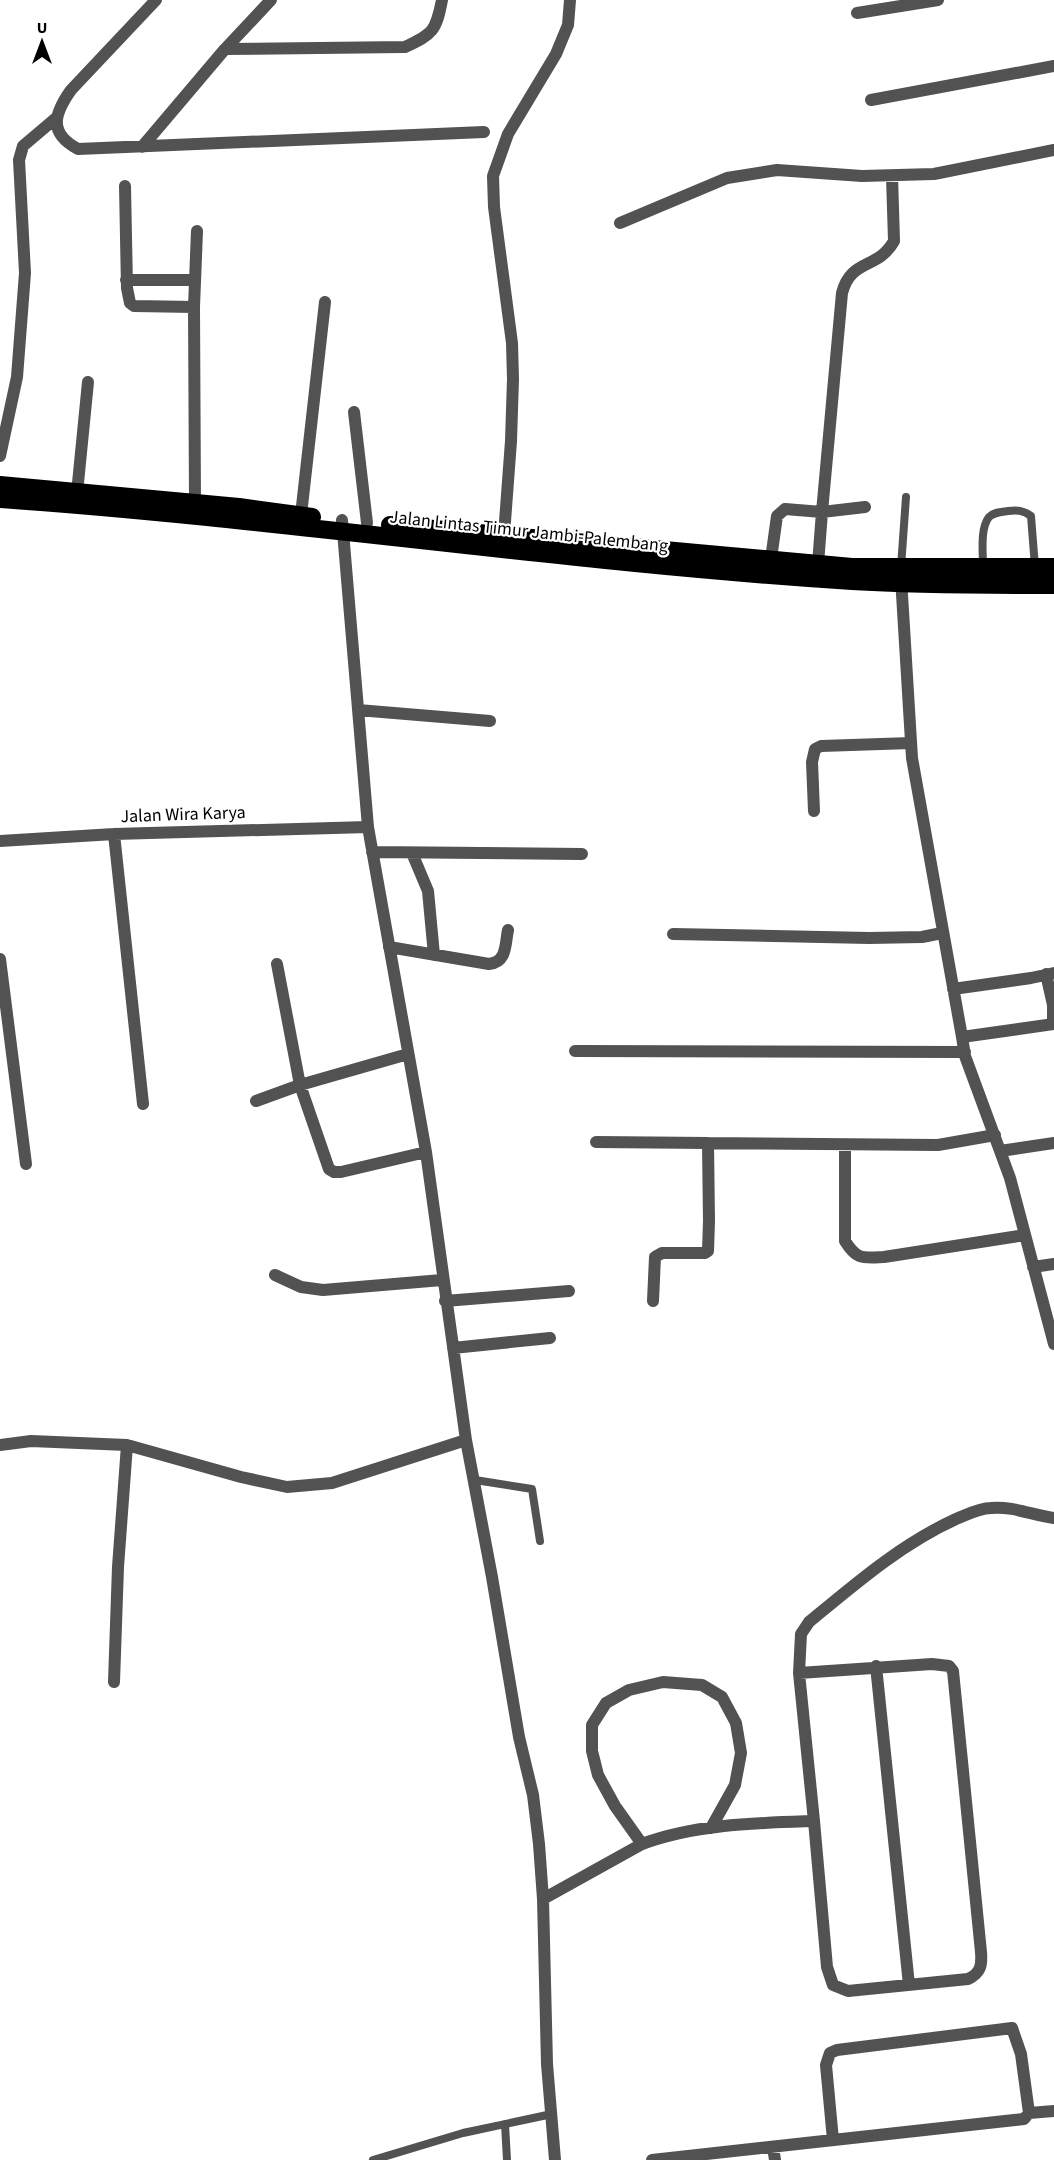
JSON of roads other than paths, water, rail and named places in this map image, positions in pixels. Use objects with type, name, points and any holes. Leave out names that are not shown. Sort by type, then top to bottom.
[{"type":"highway","name":"Jalan Lintas Timur Jambi-Palembang","points":[[0,485],[301,515],[343,526],[367,523],[771,559],[852,567],[901,575],[1054,585]]},
{"type":"highway","name":"Jalan Lintas Timur Jambi-Palembang","points":[[0,499],[343,526],[676,567],[855,581],[983,567],[1054,567]]},
{"type":"street","points":[[156,0],[70,90],[61,103],[56,118],[57,132],[66,142],[78,149],[484,132]]},
{"type":"street","points":[[142,147],[225,49],[271,0]]},
{"type":"street","points":[[225,49],[405,46],[426,37],[437,23],[442,0]]},
{"type":"street","points":[[504,535],[511,441],[513,367],[512,343],[494,207],[493,176],[508,134],[556,54],[568,25],[570,0]]},
{"type":"street","points":[[857,13],[938,0]]},
{"type":"street","points":[[871,100],[1054,66]]},
{"type":"street","points":[[0,456],[17,377],[24,285],[20,160],[23,146],[56,118]]},
{"type":"street","points":[[620,223],[727,178],[777,170],[892,176],[934,174],[1054,150]]},
{"type":"street","points":[[818,564],[842,293],[845,280],[854,271],[874,261],[889,250],[894,242],[892,176]]},
{"type":"street","points":[[125,186],[126,280],[129,300],[134,306],[194,308]]},
{"type":"street","points":[[195,503],[194,280],[196,231]]},
{"type":"street","points":[[126,280],[194,280]]},
{"type":"street","points":[[301,515],[325,302]]},
{"type":"street","points":[[77,492],[88,382]]},
{"type":"street","points":[[354,412],[367,523]]},
{"type":"street","points":[[771,559],[776,524],[781,511],[796,509],[822,512],[865,507]]},
{"type":"street","points":[[343,526],[368,827],[426,1152],[466,1440],[475,1480],[519,1737],[533,1796],[543,1899],[547,2064],[555,2160]]},
{"type":"street","points":[[901,575],[911,743],[942,933],[962,1037],[965,1052],[1010,1178],[1054,1344]]},
{"type":"street","points":[[358,710],[490,721]]},
{"type":"street","points":[[814,811],[812,762],[815,749],[821,746],[911,743]]},
{"type":"street","name":"Jalan Wira Karya","points":[[0,841],[114,834],[368,827]]},
{"type":"street","points":[[114,834],[142,1104]]},
{"type":"street","points":[[372,852],[582,854]]},
{"type":"street","points":[[412,853],[428,891],[434,955]]},
{"type":"street","points":[[389,947],[496,964],[503,956],[508,930]]},
{"type":"street","points":[[673,934],[868,938],[922,937],[942,933]]},
{"type":"street","points":[[0,959],[26,1164]]},
{"type":"street","points":[[277,964],[300,1085],[325,1163],[329,1169],[334,1172],[426,1152]]},
{"type":"street","points":[[953,989],[1050,973],[1054,1024],[962,1037]]},
{"type":"street","points":[[575,1051],[965,1052]]},
{"type":"street","points":[[256,1101],[300,1085],[408,1054]]},
{"type":"street","points":[[596,1142],[938,1145],[995,1135]]},
{"type":"street","points":[[653,1301],[655,1257],[662,1253],[705,1253],[708,1251],[710,1221],[708,1143]]},
{"type":"street","points":[[1000,1151],[1054,1143]]},
{"type":"street","points":[[845,1145],[845,1240],[852,1252],[862,1258],[884,1257],[1025,1235]]},
{"type":"street","points":[[1033,1268],[1054,1264]]},
{"type":"street","points":[[276,1275],[301,1287],[323,1290],[442,1280]]},
{"type":"street","points":[[445,1300],[569,1291]]},
{"type":"street","points":[[453,1348],[550,1338]]},
{"type":"street","points":[[0,1445],[31,1442],[127,1445],[241,1477],[288,1487],[332,1483],[466,1440]]},
{"type":"street","points":[[114,1682],[118,1567],[127,1445]]},
{"type":"street","points":[[799,1672],[876,1666],[944,1665],[953,1671],[982,1961],[976,1975],[968,1979],[848,1991],[833,1985],[827,1967],[799,1672],[801,1634],[809,1622],[880,1563],[942,1526],[969,1513],[989,1508],[1017,1509],[1054,1518]]},
{"type":"street","points":[[876,1666],[909,1985]]},
{"type":"street","points":[[642,1844],[615,1806],[598,1776],[592,1751],[592,1725],[606,1703],[629,1690],[663,1682],[702,1685],[722,1697],[736,1723],[741,1753],[735,1785],[711,1828]]},
{"type":"street","points":[[543,1899],[642,1844],[684,1832],[711,1828],[814,1821]]},
{"type":"street","points":[[652,2160],[1015,2122],[1024,2119],[1029,2112],[1021,2054],[1012,2028],[837,2050],[830,2053],[826,2065],[832,2140]]},
{"type":"street","points":[[1029,2112],[1054,2111]]},
{"type":"street","points":[[773,2146],[775,2160]]},
{"type":"lane","points":[[901,575],[906,497]]},
{"type":"lane","points":[[983,567],[984,532],[989,517],[996,513],[1016,510],[1024,511],[1031,516],[1035,567]]},
{"type":"lane","points":[[475,1480],[531,1489],[540,1540]]},
{"type":"lane","points":[[373,2160],[463,2133],[552,2114]]},
{"type":"lane","points":[[505,2124],[507,2160]]}]
